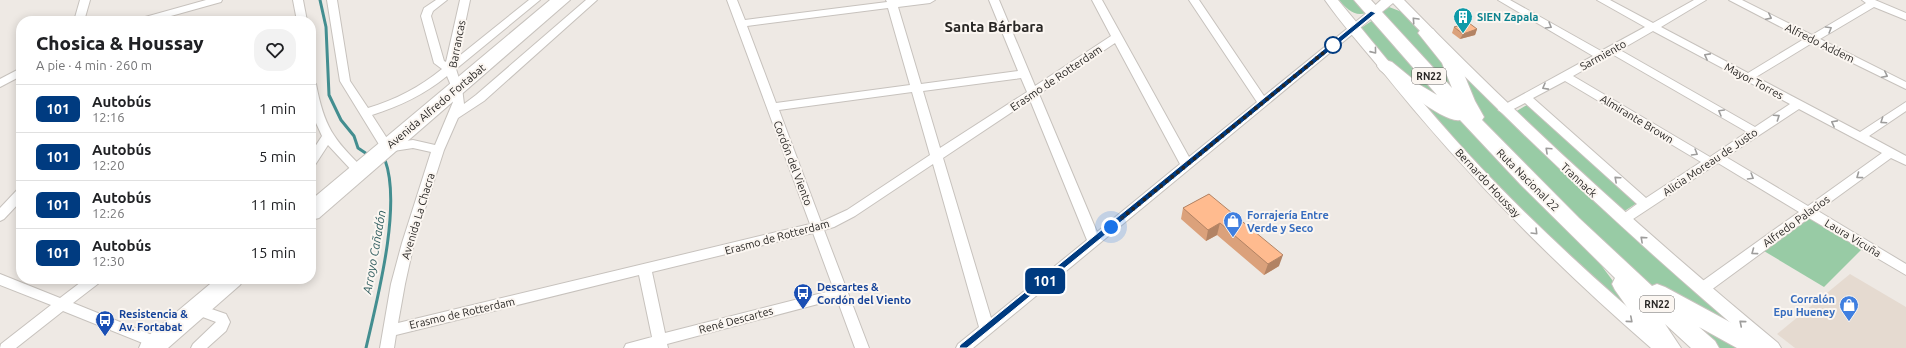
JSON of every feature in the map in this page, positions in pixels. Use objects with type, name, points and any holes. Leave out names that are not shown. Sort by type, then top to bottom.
[{"type":"highway","name":"Avenida Alfredo Fortabat","points":[[316,208],[387,148],[454,78],[561,0]]},
{"type":"highway","points":[[154,345],[226,284]]},
{"type":"main road","name":"Ruta Nacional 22","points":[[1367,6],[1507,160],[1609,260],[1707,348]]},
{"type":"main road","points":[[1428,32],[1450,62],[1474,116],[1507,160]]},
{"type":"main road","points":[[1386,66],[1414,89],[1454,114],[1485,137]]},
{"type":"main road","points":[[1575,227],[1611,269],[1669,348]]},
{"type":"main road","points":[[1609,260],[1670,300],[1757,348]]},
{"type":"street","points":[[80,16],[85,0]]},
{"type":"street","points":[[160,16],[217,0]]},
{"type":"street","points":[[298,0],[301,16]]},
{"type":"street","points":[[332,0],[345,81],[387,148],[406,143],[419,144],[438,150]]},
{"type":"street","points":[[442,0],[428,10],[426,16],[439,63],[454,78]]},
{"type":"street","name":"Barrancas","points":[[454,78],[465,0]]},
{"type":"street","points":[[365,113],[454,78],[535,0]]},
{"type":"street","points":[[455,114],[480,98],[592,0]]},
{"type":"street","name":"Cordón del Viento","points":[[732,0],[862,348]]},
{"type":"street","points":[[741,24],[892,2],[930,0]]},
{"type":"street","points":[[994,0],[1094,241]]},
{"type":"street","points":[[1097,0],[1187,164]]},
{"type":"street","points":[[1194,0],[1263,103]]},
{"type":"street","name":"Bernardo Houssay","points":[[1331,0],[1440,132],[1522,219],[1579,274],[1663,348]]},
{"type":"street","points":[[963,348],[1355,28],[1367,6],[1388,0]]},
{"type":"street","name":"Trannack","points":[[1397,0],[1504,110],[1622,220],[1702,290],[1772,348]]},
{"type":"street","points":[[1503,0],[1601,56]]},
{"type":"street","name":"Mayor Torres","points":[[1602,0],[1906,161]]},
{"type":"street","name":"Sarmiento","points":[[1504,110],[1701,0]]},
{"type":"street","name":"Alfredo Addem","points":[[1734,0],[1906,86]]},
{"type":"street","points":[[1887,0],[1906,8]]},
{"type":"street","points":[[1748,77],[1812,39],[1870,1],[1906,17]]},
{"type":"street","points":[[892,2],[987,329]]},
{"type":"street","points":[[176,16],[178,11]]},
{"type":"street","name":"Erasmo de Rotterdam","points":[[390,331],[818,228],[851,213],[1117,37]]},
{"type":"street","points":[[1612,50],[1755,132]]},
{"type":"street","points":[[0,84],[16,74]]},
{"type":"street","points":[[772,107],[1025,74]]},
{"type":"street","name":"Almirante Brown","points":[[1565,76],[1714,160]]},
{"type":"street","name":"Avenida La Chacra","points":[[387,348],[403,264],[438,150],[459,102],[454,78]]},
{"type":"street","points":[[1526,98],[1646,205]]},
{"type":"street","name":"Alicia Moreau de Justo","points":[[1622,220],[1798,104]]},
{"type":"street","points":[[1860,137],[1906,106]]},
{"type":"street","points":[[316,114],[327,137],[335,148],[359,171]]},
{"type":"street","points":[[316,154],[327,137]]},
{"type":"street","name":"Alfredo Palacios","points":[[1702,290],[1890,153]]},
{"type":"street","name":"Laura Vicuña","points":[[1714,160],[1809,212],[1906,270]]},
{"type":"street","points":[[0,216],[16,198]]},
{"type":"street","points":[[645,270],[660,344]]},
{"type":"street","points":[[0,279],[62,304],[154,345]]},
{"type":"street","points":[[6,348],[88,284]]},
{"type":"street","name":"René Descartes","points":[[631,348],[660,344],[842,293]]},
{"type":"street","points":[[197,309],[221,318],[223,322],[221,327],[198,348]]},
{"type":"shaded area","name":"Corralón Epu Hueney","points":[[1850,274],[1906,307],[1906,348],[1795,348],[1777,334]]},
{"type":"green space","points":[[1339,0],[1357,0],[1366,13],[1354,13],[1347,9]]},
{"type":"green space","points":[[1389,7],[1402,12],[1437,50],[1469,114],[1381,13]]},
{"type":"green space","points":[[1373,20],[1460,115],[1397,72],[1361,28]]},
{"type":"green space","points":[[1455,65],[1766,348],[1669,296],[1636,275],[1504,148],[1477,114]]},
{"type":"green space","points":[[1411,91],[1465,124],[1598,261],[1651,332],[1582,270],[1477,164]]},
{"type":"green space","points":[[1527,105],[1637,203],[1623,212],[1515,112]]},
{"type":"green space","points":[[1812,216],[1863,248],[1824,287],[1764,251]]},
{"type":"green space","points":[[1669,303],[1750,348],[1714,348]]},
{"type":"building","points":[[1469,23],[1477,29],[1463,34],[1454,27]]},
{"type":"building","points":[[1209,194],[1283,255],[1268,264],[1220,223],[1208,230],[1183,208]]},
{"type":"waterway","name":"Arroyo Cañadón","points":[[320,0],[326,27],[329,95],[341,120],[354,136],[358,148],[367,154]]},
{"type":"waterway","name":"Arroyo Cañadón","points":[[366,348],[381,280],[389,227],[391,202],[390,179],[385,160]]},
{"type":"bus line","name":"101","points":[[963,348],[1373,13]]},
{"type":"place","name":"SIEN Zapala","points":[[1463,34]]},
{"type":"place","name":"Forrajería Entre Verde y Seco","points":[[1233,238]]},
{"type":"place","name":"Descartes & Cordón del Viento","points":[[803,310]]},
{"type":"place","name":"Corralón Epu Hueney","points":[[1849,322]]},
{"type":"place","name":"Resistencia & Av. Fortabat","points":[[105,337]]},
{"type":"district","name":"Santa Bárbara","points":[[994,26]]},
{"type":"route","points":[[1111,227],[1333,45]]}]
